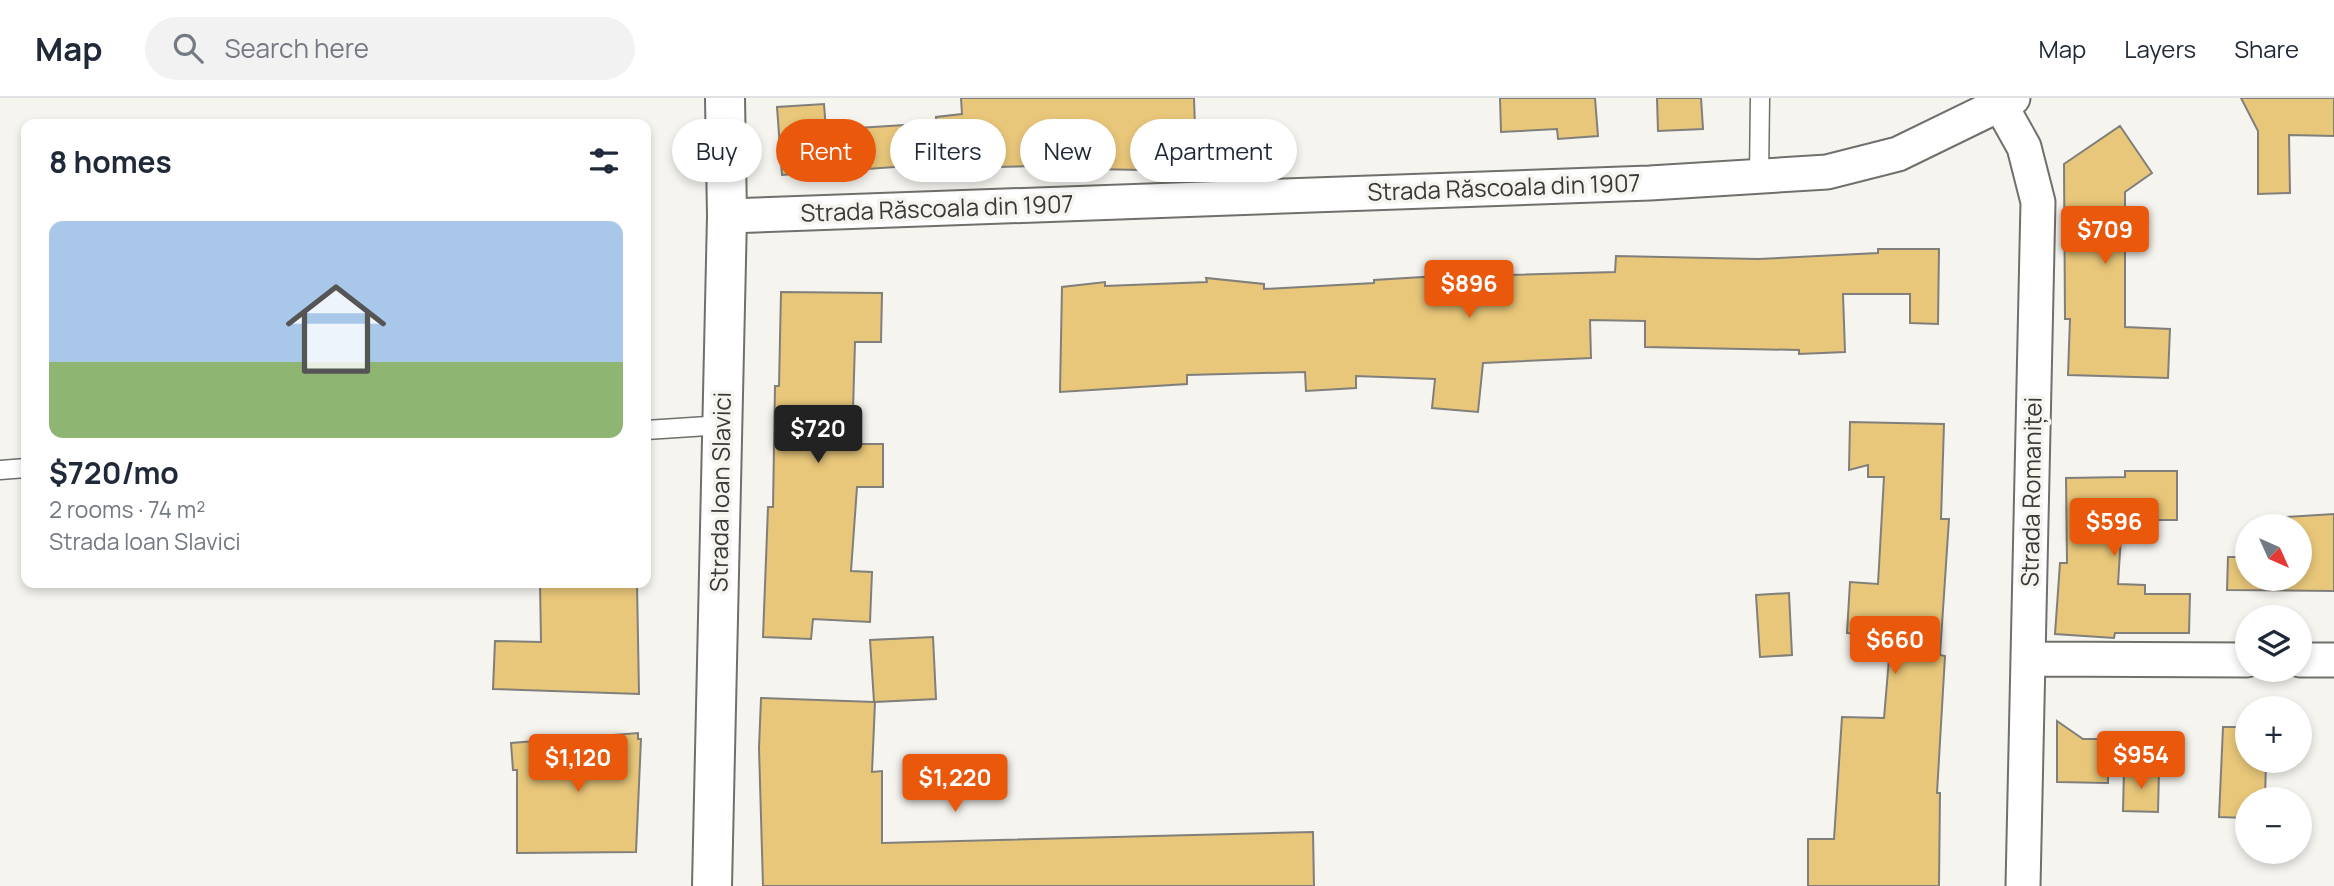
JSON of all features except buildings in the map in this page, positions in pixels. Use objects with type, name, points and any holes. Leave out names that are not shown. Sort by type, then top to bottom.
[{"type":"main road","name":"Strada Ioan Slavici","points":[[712,886],[727,216],[725,98]]},
{"type":"street","name":"Strada Răscoala din 1907","points":[[727,216],[1827,172],[1898,154],[2007,102]]},
{"type":"street","name":"Strada Romaniței","points":[[2007,102],[2024,147],[2038,202],[2023,886]]},
{"type":"street","points":[[2028,659],[2235,660]]},
{"type":"street","points":[[2312,660],[2334,660]]},
{"type":"lane","points":[[1759,176],[1760,98]]},
{"type":"lane","points":[[651,430],[723,425]]},
{"type":"lane","points":[[0,470],[21,468]]}]
